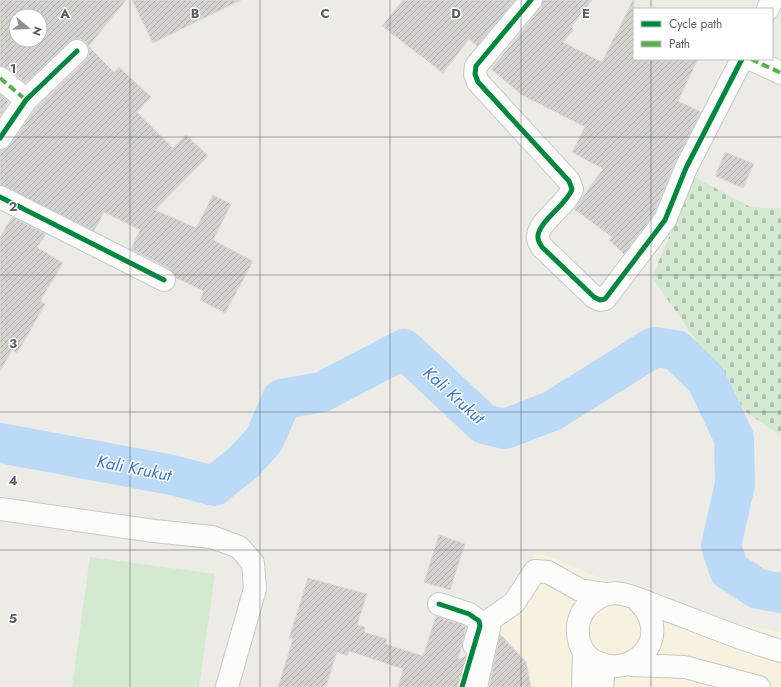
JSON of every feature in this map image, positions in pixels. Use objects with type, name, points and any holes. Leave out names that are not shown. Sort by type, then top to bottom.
[{"type":"street","points":[[531,0],[476,66],[474,74],[478,82],[569,182],[572,189],[570,196],[540,229],[538,238],[542,247],[594,298],[600,300],[605,299],[665,220],[686,168],[741,60]]},
{"type":"street","points":[[773,0],[781,3]]},
{"type":"street","points":[[0,138],[26,100],[77,52]]},
{"type":"street","points":[[753,60],[781,73]]},
{"type":"street","points":[[0,78],[26,100]]},
{"type":"street","points":[[0,197],[164,280]]},
{"type":"street","points":[[0,509],[154,531],[212,537],[239,547],[253,563],[255,589],[227,687]]},
{"type":"street","points":[[476,687],[491,619],[514,603],[535,571],[548,572],[580,590],[606,594],[621,594],[634,598],[755,643],[781,651]]},
{"type":"street","points":[[606,594],[593,600],[583,611],[578,625],[578,640],[584,653],[595,663],[603,677],[632,665],[643,657],[650,646],[653,632],[651,619],[645,607],[634,598]]},
{"type":"street","points":[[439,604],[469,614],[479,621],[480,626],[462,687]]},
{"type":"street","points":[[583,687],[584,653]]},
{"type":"street","points":[[632,665],[685,667],[712,680],[759,687]]},
{"type":"shaded area","points":[[537,551],[682,613],[781,632],[781,687],[471,687],[505,598]]},
{"type":"green space","points":[[695,177],[750,207],[781,209],[781,436],[746,412],[652,277]]},
{"type":"green space","points":[[90,557],[215,574],[199,687],[72,687]]},
{"type":"building","points":[[0,0],[126,0],[88,47],[86,42],[80,39],[74,39],[25,83],[8,68],[0,66]]},
{"type":"building","points":[[132,0],[241,0],[153,43]]},
{"type":"building","points":[[403,0],[515,0],[477,46],[469,39],[443,73],[382,26]]},
{"type":"building","points":[[543,0],[592,0],[571,27],[574,29],[563,42],[602,62],[634,0],[633,60],[698,60],[678,101],[701,112],[675,162],[654,214],[624,254],[609,240],[612,237],[574,209],[603,169],[572,152],[585,127],[522,95],[491,69],[541,8]]},
{"type":"building","points":[[89,47],[114,72],[119,67],[151,97],[137,112],[173,148],[186,135],[208,156],[155,210],[196,228],[213,195],[231,204],[213,240],[253,261],[225,313],[200,300],[204,291],[176,278],[170,269],[131,249],[140,230],[104,212],[94,231],[0,185],[0,150],[6,149],[10,145],[36,108],[86,60],[89,54]]},
{"type":"building","points":[[0,94],[9,102],[0,116]]},
{"type":"building","points":[[725,152],[754,164],[743,188],[715,176]]},
{"type":"building","points":[[12,217],[46,234],[37,247],[63,263],[40,301],[45,304],[30,331],[17,353],[12,350],[0,371],[0,237]]},
{"type":"building","points":[[439,535],[465,544],[450,590],[424,582]]},
{"type":"building","points":[[308,578],[367,594],[357,625],[365,627],[364,632],[387,639],[386,644],[423,656],[436,616],[466,627],[458,660],[467,655],[470,657],[464,687],[398,687],[403,669],[349,651],[347,656],[337,652],[326,687],[278,687],[293,639],[289,638]]},
{"type":"building","points":[[500,634],[526,662],[531,687],[489,687]]},
{"type":"waterway","name":"Kali Krukut","points":[[0,443],[172,475],[214,486],[244,462],[264,440],[282,399],[322,392],[404,349],[484,424],[505,429],[552,411],[654,347],[676,350],[706,379],[734,438],[735,484],[721,546],[729,570],[758,589],[781,593]]},
{"type":"marked path","points":[[753,60],[781,73]]},
{"type":"marked path","points":[[0,78],[26,100]]},
{"type":"cycle path","points":[[531,0],[476,66],[475,74],[478,82],[569,181],[572,189],[569,195],[542,226],[539,232],[538,240],[542,247],[594,297],[600,300],[605,299],[665,220],[686,168],[741,60]]},
{"type":"cycle path","points":[[0,138],[26,100],[77,51]]},
{"type":"cycle path","points":[[0,197],[164,280]]},
{"type":"cycle path","points":[[439,604],[469,614],[479,621],[480,626],[462,687]]}]
